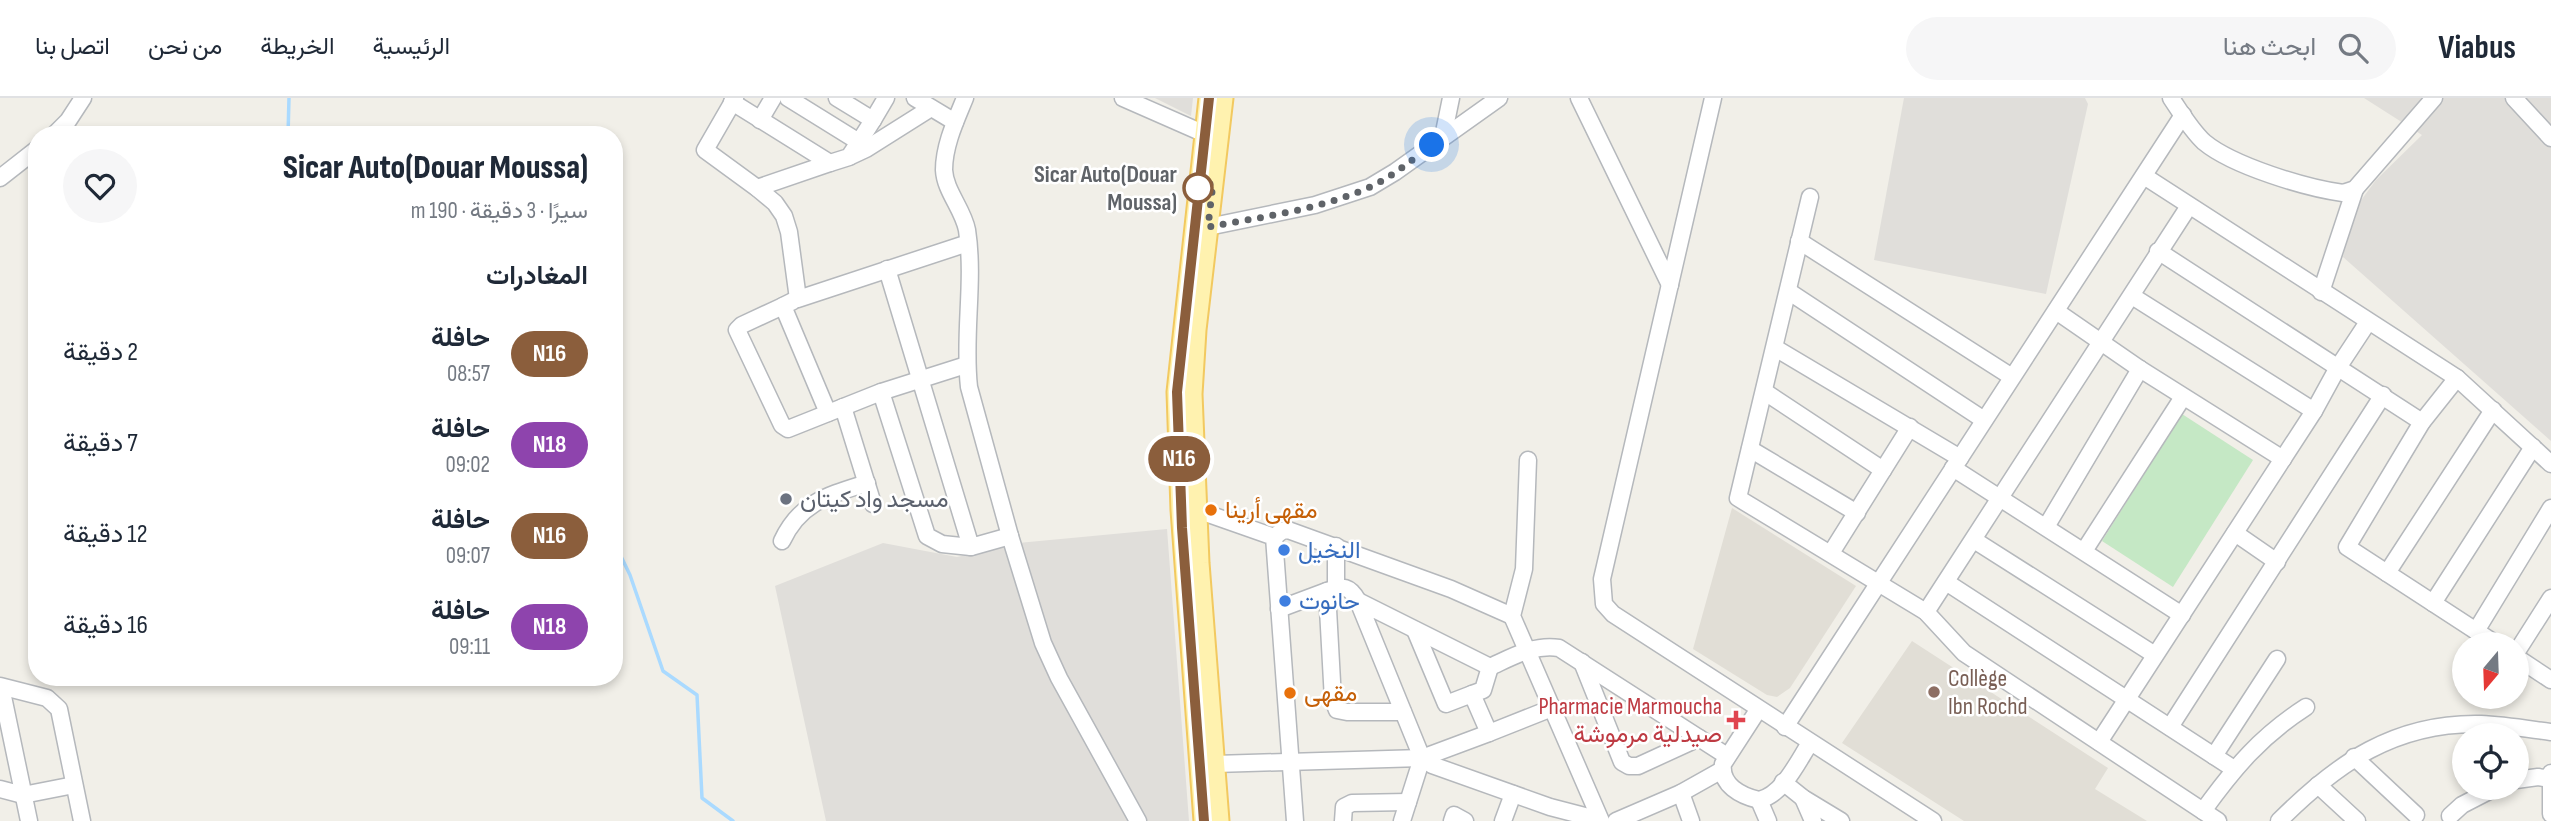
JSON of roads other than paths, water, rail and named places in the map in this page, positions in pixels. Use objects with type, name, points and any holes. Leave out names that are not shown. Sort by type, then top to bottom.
[{"type":"main road","points":[[1204,821],[1182,528],[1177,392],[1209,98]]},
{"type":"main road","points":[[1219,821],[1199,563],[1192,426],[1193,373],[1223,98]]},
{"type":"street","points":[[63,126],[82,98]]},
{"type":"street","points":[[760,120],[773,98]]},
{"type":"street","points":[[788,98],[859,142]]},
{"type":"street","points":[[837,98],[873,120]]},
{"type":"street","points":[[849,157],[886,98]]},
{"type":"street","points":[[915,98],[955,122]]},
{"type":"street","points":[[965,98],[955,122],[944,170],[946,181],[961,210],[968,243],[966,365],[975,413],[1043,643],[1059,678],[1138,821]]},
{"type":"street","points":[[1123,98],[1205,134]]},
{"type":"street","points":[[1443,136],[1451,98]]},
{"type":"street","points":[[1208,227],[1315,205],[1370,187],[1499,98]]},
{"type":"street","points":[[1579,98],[1670,285]]},
{"type":"street","points":[[1713,98],[1602,579],[1604,604],[1613,614],[1758,710],[1933,821]]},
{"type":"street","points":[[2171,98],[2206,144],[2224,155],[2263,171],[2322,189],[2343,193],[2355,189]]},
{"type":"street","points":[[2321,292],[2355,189],[2434,98]]},
{"type":"street","points":[[2514,98],[2551,138]]},
{"type":"street","points":[[830,163],[760,120],[734,100],[705,150],[708,155],[775,203],[784,216],[789,232],[790,302],[867,483],[873,504]]},
{"type":"street","points":[[757,188],[849,157],[931,107]]},
{"type":"street","points":[[1785,727],[2183,116]]},
{"type":"street","points":[[0,178],[28,156]]},
{"type":"street","points":[[2144,176],[2457,378],[2551,464]]},
{"type":"street","points":[[1810,197],[1738,498],[1926,612],[1965,653],[2218,821]]},
{"type":"street","points":[[1926,612],[2189,206]]},
{"type":"street","points":[[1800,241],[2012,377]]},
{"type":"street","points":[[966,365],[881,392],[788,429],[782,425],[737,330],[790,302],[968,243]]},
{"type":"street","points":[[2158,251],[2422,422]]},
{"type":"street","points":[[887,269],[971,547]]},
{"type":"street","points":[[1788,291],[1984,420]]},
{"type":"street","points":[[2132,296],[2314,411]]},
{"type":"street","points":[[2056,311],[2140,369],[2283,459]]},
{"type":"street","points":[[2099,742],[2314,411],[2337,369],[2368,322]]},
{"type":"street","points":[[1775,348],[1910,427],[2000,498],[2182,615]]},
{"type":"street","points":[[2046,527],[2140,369]]},
{"type":"street","points":[[2457,378],[2422,422],[2347,547],[2476,631],[2551,508]]},
{"type":"street","points":[[881,392],[927,536],[942,544],[971,547],[1010,536]]},
{"type":"street","points":[[1765,392],[1883,470]]},
{"type":"street","points":[[2170,727],[2383,395]]},
{"type":"street","points":[[2084,551],[2183,397]]},
{"type":"street","points":[[2387,573],[2493,410]]},
{"type":"street","points":[[1831,553],[1910,427]]},
{"type":"street","points":[[2432,603],[2533,447]]},
{"type":"street","points":[[1750,449],[1857,513]]},
{"type":"street","points":[[1528,460],[1524,569],[1512,616],[1605,821]]},
{"type":"street","points":[[782,541],[796,520],[814,503],[834,493],[867,483]]},
{"type":"street","points":[[1197,510],[1274,537]]},
{"type":"street","points":[[1274,537],[1288,530],[1451,589],[1512,616]]},
{"type":"street","points":[[2235,533],[2277,562]]},
{"type":"street","points":[[1274,537],[1295,821]]},
{"type":"street","points":[[1974,540],[2155,655]]},
{"type":"street","points":[[1336,546],[1332,589],[1333,700],[1337,710],[1403,712]]},
{"type":"street","points":[[1946,582],[2234,769]]},
{"type":"street","points":[[1279,609],[1332,589],[1348,587],[1353,590],[1422,758],[1432,765],[1567,813],[1605,821],[1681,793],[1724,763],[1758,710]]},
{"type":"street","points":[[2529,634],[2551,598]]},
{"type":"street","points":[[1358,601],[1490,667],[1546,646],[1559,648],[1699,738],[1724,763],[1726,780],[1736,791],[1759,800],[1770,796],[1783,782],[1810,743]]},
{"type":"street","points":[[1415,630],[1446,704],[1483,690],[1490,667]]},
{"type":"street","points":[[2214,756],[2277,659]]},
{"type":"street","points":[[1582,662],[1622,762],[1629,766],[1638,766],[1699,738]]},
{"type":"street","points":[[2529,664],[2551,680]]},
{"type":"street","points":[[29,821],[6,737],[1,686],[47,698],[61,715],[82,821]]},
{"type":"street","points":[[1472,694],[1489,733]]},
{"type":"street","points":[[2203,811],[2234,769],[2273,730],[2306,707]]},
{"type":"street","points":[[1215,764],[1422,758],[1552,708]]},
{"type":"street","points":[[2288,818],[2318,785],[2354,757],[2402,735],[2440,727],[2481,724],[2551,732]]},
{"type":"street","points":[[2354,757],[2416,815]]},
{"type":"street","points":[[1402,821],[1422,758]]},
{"type":"street","points":[[2551,773],[2551,813]]},
{"type":"street","points":[[2529,778],[2551,779]]},
{"type":"street","points":[[1783,782],[1803,798],[1841,821]]},
{"type":"street","points":[[0,789],[23,795],[74,785]]},
{"type":"street","points":[[2318,785],[2357,821]]},
{"type":"street","points":[[1681,793],[1690,821]]},
{"type":"street","points":[[1503,821],[1513,794]]},
{"type":"street","points":[[1803,798],[1813,821]]},
{"type":"street","points":[[1759,800],[1768,821]]},
{"type":"street","points":[[2449,816],[2472,800]]},
{"type":"street","points":[[1343,821],[1344,807],[1352,803],[1408,802]]},
{"type":"street","points":[[1452,821],[1454,815],[1465,821]]},
{"type":"waterway","points":[[288,126],[289,98]]},
{"type":"waterway","points":[[623,561],[663,671],[697,695],[702,798],[733,821]]},
{"type":"place","name":"Sicar Auto(Douar Moussa)","points":[[1198,188]]},
{"type":"place","name":"مسجد واد كيتان","points":[[786,499]]},
{"type":"place","name":"مقهى أرينا","points":[[1211,510]]},
{"type":"place","name":"النخيل","points":[[1284,550]]},
{"type":"place","name":"حانوت","points":[[1285,601]]},
{"type":"place","name":"Collège Ibn Rochd","points":[[1934,692]]},
{"type":"place","name":"مقهى","points":[[1290,693]]},
{"type":"place","name":"Pharmacie Marmoucha صيدلية مرموشة","points":[[1736,720]]}]
